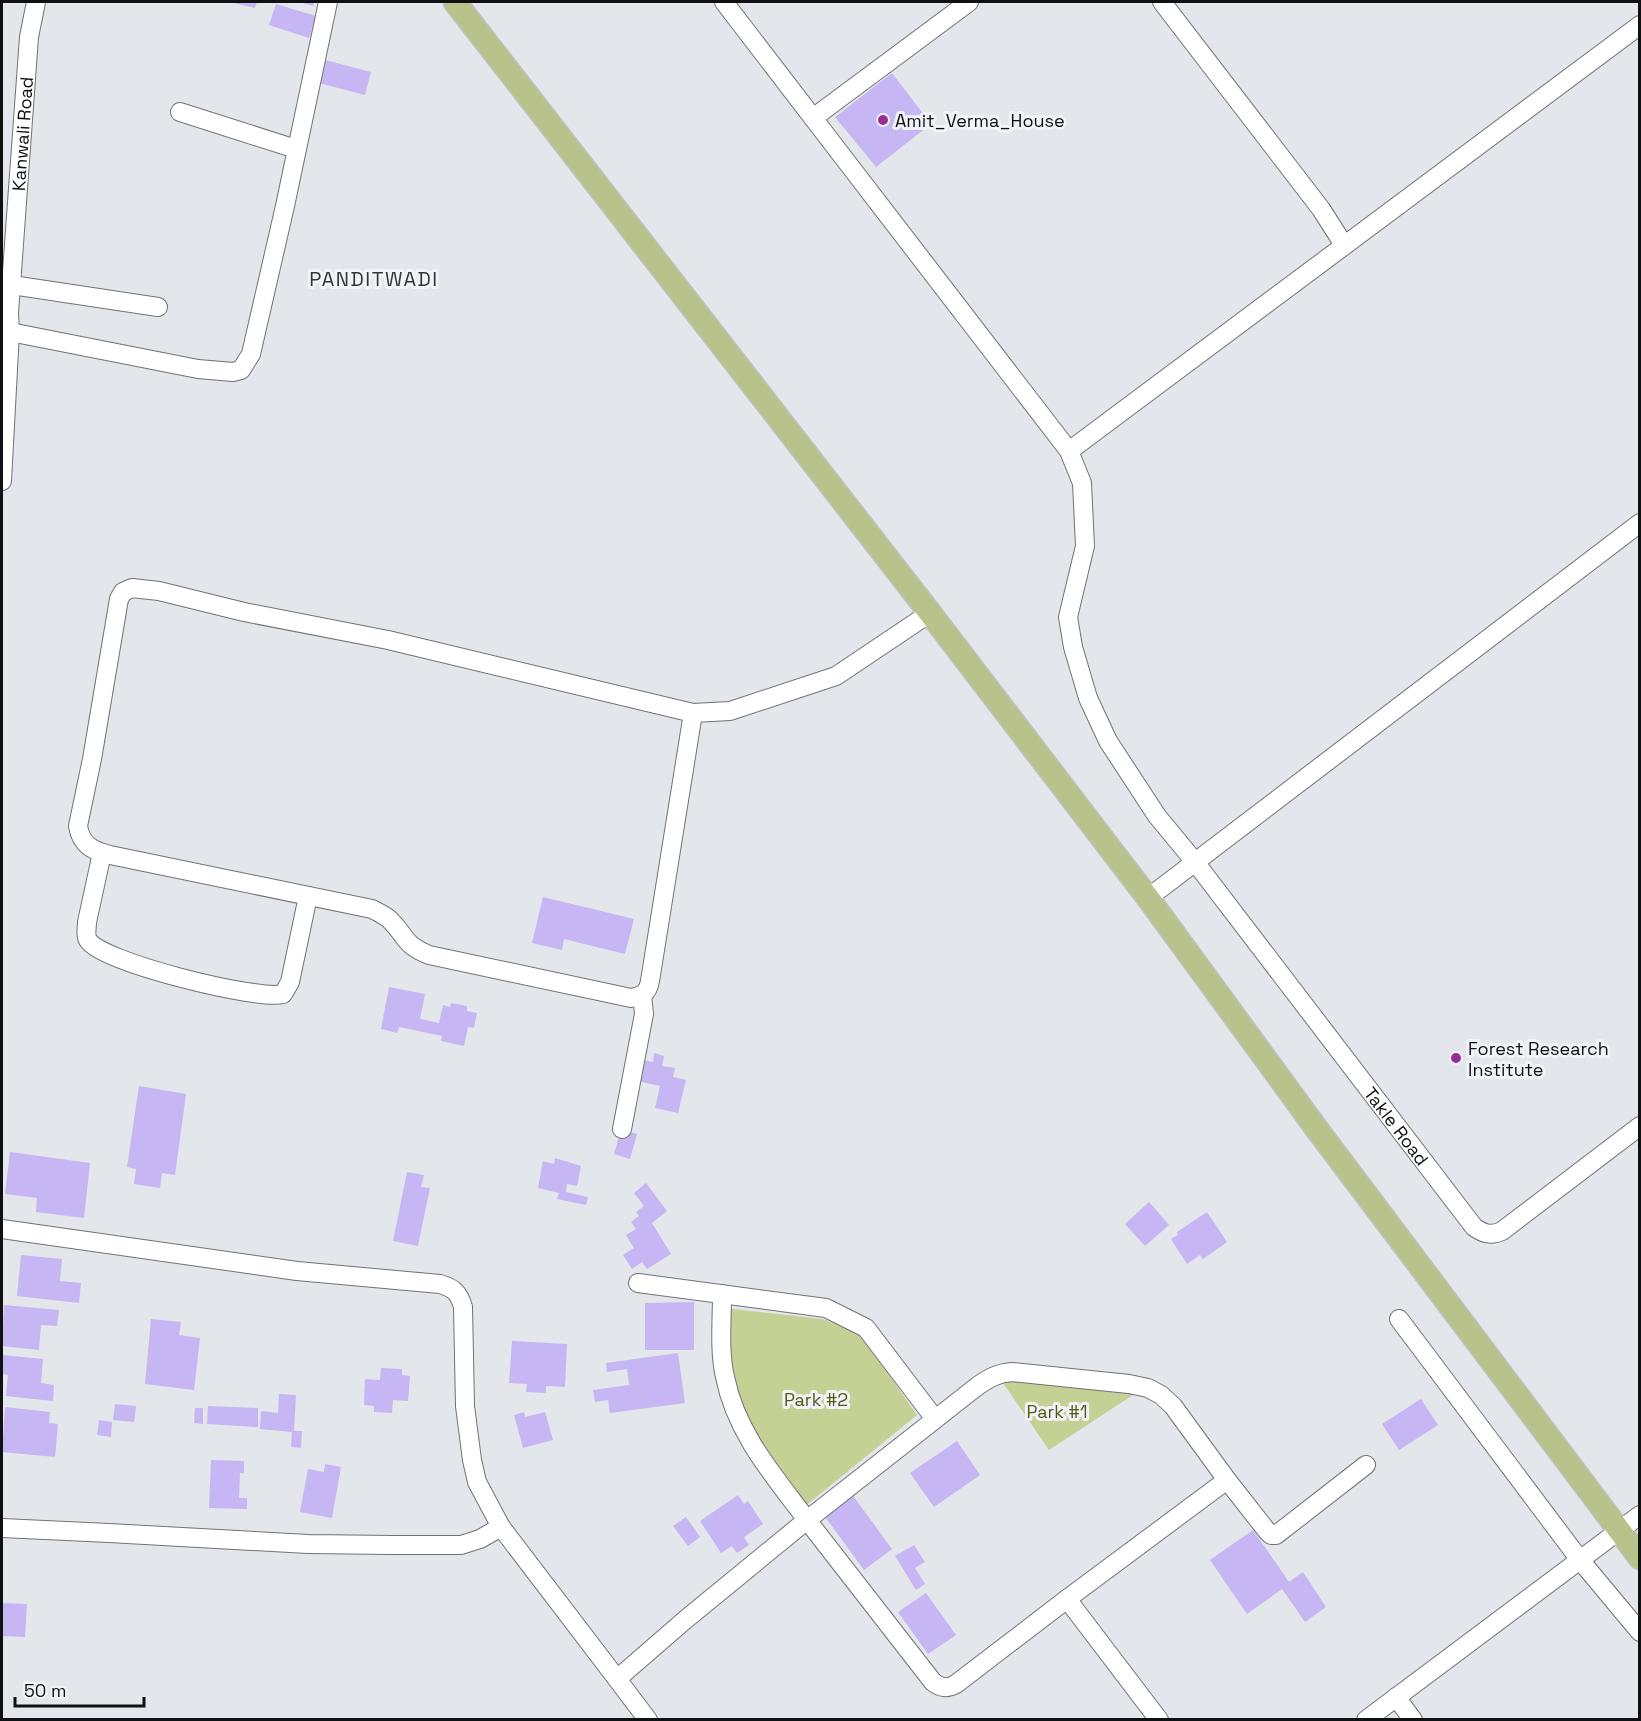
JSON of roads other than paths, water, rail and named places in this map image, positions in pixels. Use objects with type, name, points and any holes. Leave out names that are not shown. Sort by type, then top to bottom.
[{"type":"main road","points":[[455,2],[930,613],[1148,898],[1319,1132],[1640,1558]]},
{"type":"street","name":"Kanwali Road","points":[[2,481],[7,320],[12,285],[10,191],[29,37],[36,2]]},
{"type":"street","points":[[7,320],[198,369],[233,372],[241,370],[251,354],[328,2]]},
{"type":"street","points":[[724,2],[1069,451],[1082,483],[1085,546],[1068,617],[1073,647],[1088,698],[1108,741],[1157,816],[1195,862]]},
{"type":"street","points":[[813,118],[969,2]]},
{"type":"street","points":[[1162,2],[1321,209],[1344,245]]},
{"type":"street","points":[[1069,451],[1640,25]]},
{"type":"street","points":[[180,112],[296,149]]},
{"type":"street","points":[[12,285],[158,308]]},
{"type":"street","points":[[1148,898],[1640,523]]},
{"type":"street","points":[[693,714],[649,988],[642,995],[631,998],[416,950],[408,944],[389,919],[372,909],[102,853],[87,845],[80,836],[78,826],[92,759],[119,599],[123,592],[132,588],[159,591],[244,612],[388,640],[693,714],[730,711],[836,676],[930,613]]},
{"type":"street","points":[[102,853],[87,922],[88,940],[93,946],[111,956],[181,978],[256,993],[276,996],[283,994],[290,982],[308,896]]},
{"type":"street","name":"Takle Road","points":[[1195,862],[1474,1227],[1482,1233],[1494,1235],[1502,1231],[1640,1126]]},
{"type":"street","points":[[622,1129],[644,1014],[642,995]]},
{"type":"street","points":[[2,1229],[297,1271],[452,1287],[460,1295],[464,1307],[465,1406],[477,1482],[501,1527],[648,1719]]},
{"type":"street","points":[[638,1282],[826,1308],[866,1328],[935,1419]]},
{"type":"street","points":[[722,1294],[724,1377],[735,1415],[765,1465],[933,1682],[940,1688],[949,1688],[956,1684],[1227,1480]]},
{"type":"street","points":[[1399,1319],[1580,1560],[1640,1632]]},
{"type":"street","points":[[617,1679],[684,1620],[807,1520],[982,1383],[1000,1373],[1012,1372],[1129,1384],[1148,1388],[1161,1395],[1173,1406],[1271,1535],[1276,1535],[1366,1465]]},
{"type":"street","points":[[1366,1719],[1640,1515]]},
{"type":"street","points":[[2,1528],[308,1544],[461,1545],[480,1539],[501,1527]]},
{"type":"street","points":[[1066,1599],[1159,1719]]},
{"type":"street","points":[[1396,1697],[1413,1719]]},
{"type":"place","name":"Amit_Verma_House","points":[[883,120]]},
{"type":"place","name":"Forest Research Institute","points":[[1456,1058]]},
{"type":"district","name":"PANDITWADI","points":[[374,279]]},
{"type":"park label","name":"Park #2","points":[[816,1399]]},
{"type":"park label","name":"Park #1","points":[[1057,1411]]}]
